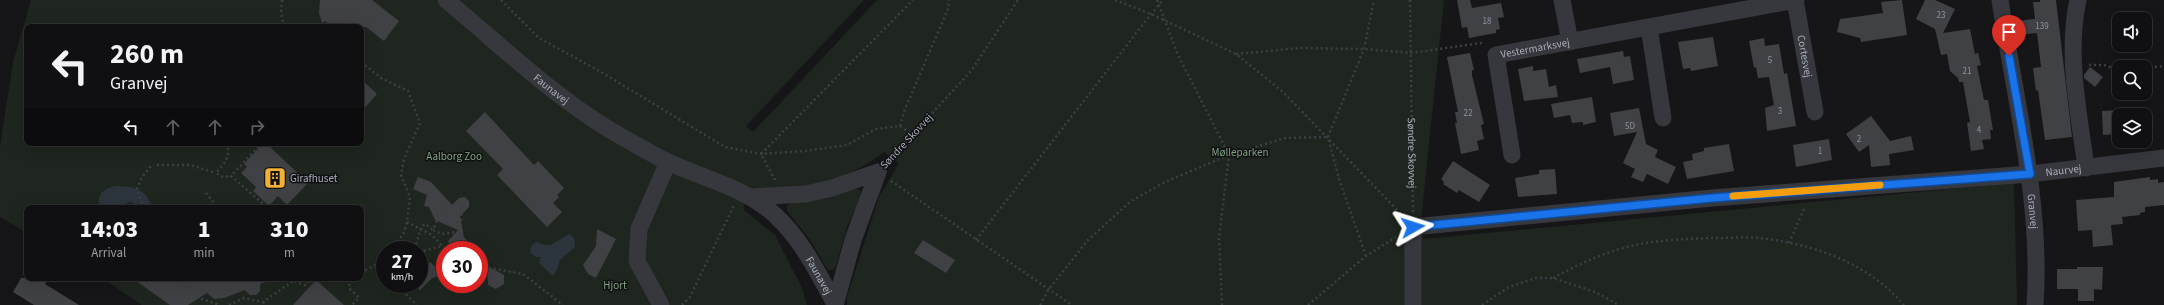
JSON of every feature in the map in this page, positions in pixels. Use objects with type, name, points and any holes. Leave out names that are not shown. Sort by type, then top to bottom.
[{"type":"street","name":"Faunavej","points":[[446,0],[560,94],[609,129],[668,162],[745,195],[776,216],[792,232],[807,254],[835,304]]},
{"type":"street","points":[[1562,0],[1570,42]]},
{"type":"street","name":"Vestermarksvej","points":[[1512,155],[1496,56],[1795,0]]},
{"type":"street","name":"Cortesvej","points":[[1795,0],[1815,112]]},
{"type":"street","name":"Granvej","points":[[2000,0],[2030,174],[2036,233],[2035,305]]},
{"type":"street","points":[[2078,0],[2074,18],[2073,66],[2086,168]]},
{"type":"street","points":[[1649,27],[1663,118]]},
{"type":"street","name":"Naurvej","points":[[1413,227],[1704,198],[2030,174],[2164,158]]},
{"type":"street","points":[[660,305],[637,261],[639,229],[668,162]]},
{"type":"street","name":"Faunavej","points":[[745,195],[783,196],[832,188],[878,172]]},
{"type":"street","name":"Søndre Skovvej","points":[[835,304],[853,240],[878,172]]},
{"type":"street","points":[[1413,227],[1413,305]]},
{"type":"path","points":[[282,0],[280,12],[283,24]]},
{"type":"path","points":[[501,0],[539,38],[601,72],[725,147],[761,154],[847,144],[876,129],[900,126],[912,134]]},
{"type":"path","points":[[761,154],[913,0]]},
{"type":"path","points":[[900,126],[904,109],[948,9],[950,0]]},
{"type":"path","name":"Søndre Skovvej","points":[[878,172],[971,71],[1018,0]]},
{"type":"path","points":[[1115,0],[1150,14],[1236,54],[1283,92],[1328,137],[1413,227],[1366,256],[1308,305]]},
{"type":"path","points":[[1157,0],[1163,20],[1178,55],[1229,154],[1219,238],[1222,305]]},
{"type":"path","points":[[976,240],[1150,14],[1164,0]]},
{"type":"path","points":[[1366,256],[1339,179],[1328,137],[1364,49],[1374,0]]},
{"type":"path","name":"Søndre Skovvej","points":[[1410,0],[1413,227]]},
{"type":"path","points":[[1236,54],[1300,48],[1364,49],[1410,53],[1481,43],[1496,56]]},
{"type":"path","points":[[364,64],[381,78],[408,91],[420,123],[404,159],[402,175],[410,197],[403,235],[398,241]]},
{"type":"path","points":[[2073,66],[2104,65],[2112,68]]},
{"type":"path","points":[[2152,67],[2164,66]]},
{"type":"path","points":[[1040,305],[1049,290],[1088,240],[1131,201],[1165,182],[1229,154],[1285,138],[1328,137]]},
{"type":"path","points":[[216,173],[227,160],[229,150],[228,146]]},
{"type":"path","points":[[157,165],[204,168],[223,177],[231,176],[259,146]]},
{"type":"path","points":[[761,154],[783,196]]},
{"type":"path","points":[[143,205],[137,188],[142,177],[151,166]]},
{"type":"path","points":[[878,172],[1072,305]]},
{"type":"path","points":[[231,176],[265,205]]},
{"type":"path","points":[[1789,243],[1812,190]]},
{"type":"path","points":[[206,194],[215,205]]},
{"type":"path","points":[[682,305],[690,297],[745,195]]},
{"type":"path","points":[[441,210],[455,204]]},
{"type":"path","points":[[457,228],[456,224],[461,220],[462,211]]},
{"type":"path","points":[[433,230],[437,221]]},
{"type":"path","points":[[406,222],[432,235],[438,241]]},
{"type":"path","points":[[417,241],[422,227],[425,224],[442,234],[456,232]]},
{"type":"path","points":[[1553,278],[1584,262],[1623,248],[1658,241],[1758,238],[1789,243],[1820,251],[1853,263],[1880,281],[1904,305]]},
{"type":"path","points":[[364,271],[375,265]]},
{"type":"path","points":[[488,268],[523,274],[563,305]]},
{"type":"path","points":[[1482,305],[1509,287],[1536,278],[1553,278],[1595,292],[1619,305]]},
{"type":"path","points":[[183,281],[197,297],[218,305]]},
{"type":"path","points":[[263,302],[293,281],[305,285],[309,281]]},
{"type":"path","points":[[350,281],[349,288],[359,298],[352,305]]},
{"type":"path","points":[[405,293],[418,305]]},
{"type":"path","points":[[230,305],[244,298],[263,302],[266,305]]},
{"type":"green space","points":[[31,0],[864,0],[746,126],[753,132],[877,0],[1444,0],[1422,211],[1423,239],[2014,183],[2017,305],[847,305],[847,297],[879,197],[899,163],[884,152],[874,160],[851,172],[813,185],[787,189],[746,188],[744,210],[775,235],[802,288],[807,305],[142,305],[106,281],[364,281],[364,205],[24,205],[24,231],[0,217],[0,146],[13,62],[24,24],[24,146],[364,146],[364,24],[24,24]]},
{"type":"green space","points":[[855,188],[860,190],[861,196],[847,227],[836,266],[832,270],[828,270],[811,241],[787,211],[787,206],[791,203]]},
{"type":"shaded area","points":[[111,187],[128,187],[139,190],[147,197],[150,205],[135,205],[131,202],[125,205],[99,205],[100,196],[104,190]]},
{"type":"shaded area","points":[[569,234],[574,238],[575,247],[560,260],[557,270],[553,276],[539,263],[541,257],[536,257],[530,253],[531,247],[536,242],[551,245]]},
{"type":"building","points":[[320,0],[372,0],[399,21],[384,41],[364,27],[364,24],[327,24],[326,21],[322,23],[319,13]]},
{"type":"building","points":[[1457,0],[1470,0],[1472,8],[1501,3],[1504,17],[1498,18],[1500,29],[1496,30],[1496,33],[1469,38],[1467,27],[1462,28]]},
{"type":"building","points":[[1902,0],[1907,35],[1861,42],[1860,38],[1837,32],[1840,19],[1883,13],[1881,2]]},
{"type":"building","points":[[1925,0],[1935,0],[1955,9],[1943,33],[1970,29],[1975,54],[1978,53],[1981,65],[1977,66],[1984,100],[1988,100],[1993,130],[1990,130],[1991,139],[1982,140],[1984,149],[1971,151],[1967,123],[1970,122],[1963,82],[1959,82],[1958,78],[1950,71],[1947,54],[1941,55],[1935,29],[1916,19]]},
{"type":"building","points":[[2040,0],[2056,0],[2072,137],[2045,140],[2038,90],[2036,91],[2033,68],[2041,67],[2037,33],[2019,35],[2017,21],[2035,19],[2033,2],[2040,2]]},
{"type":"building","points":[[1713,37],[1718,66],[1691,71],[1690,68],[1683,69],[1678,42]]},
{"type":"building","points":[[1764,38],[1765,46],[1779,44],[1784,74],[1787,73],[1796,126],[1767,131],[1765,108],[1774,105],[1769,77],[1758,78],[1756,67],[1754,68],[1749,41]]},
{"type":"building","points":[[1623,51],[1624,57],[1630,56],[1634,80],[1613,84],[1610,67],[1580,73],[1577,59]]},
{"type":"building","points":[[1470,53],[1474,70],[1472,70],[1472,75],[1484,124],[1481,125],[1484,139],[1477,141],[1479,150],[1461,154],[1455,123],[1457,123],[1455,112],[1458,112],[1447,57]]},
{"type":"building","points":[[1533,66],[1533,71],[1546,69],[1549,87],[1556,85],[1558,97],[1524,101],[1518,69]]},
{"type":"building","points":[[2090,67],[2103,77],[2095,87],[2084,78],[2084,75]]},
{"type":"building","points":[[364,82],[377,94],[364,109]]},
{"type":"building","points":[[1592,97],[1596,122],[1583,125],[1583,122],[1572,123],[1570,115],[1554,118],[1551,104]]},
{"type":"building","points":[[1639,108],[1646,144],[1658,150],[1655,157],[1676,167],[1668,184],[1647,174],[1643,182],[1631,177],[1635,169],[1623,163],[1637,132],[1614,136],[1610,113]]},
{"type":"building","points":[[2112,110],[2112,134],[2103,135],[2102,111]]},
{"type":"building","points":[[485,112],[534,165],[538,161],[564,188],[557,195],[559,197],[553,203],[562,212],[547,227],[497,175],[503,169],[466,131]]},
{"type":"building","points":[[1871,116],[1890,141],[1911,136],[1914,150],[1889,154],[1890,165],[1871,167],[1869,145],[1859,152],[1846,134]]},
{"type":"building","points":[[1829,139],[1832,160],[1796,167],[1793,145]]},
{"type":"building","points":[[1729,144],[1734,171],[1687,179],[1683,162],[1693,160],[1692,154],[1704,151],[1704,148]]},
{"type":"building","name":"Girafhuset","points":[[260,146],[269,146],[308,183],[287,205],[278,196],[270,205],[268,205],[253,191],[256,187],[241,173],[247,167],[244,164]]},
{"type":"building","points":[[1453,161],[1490,185],[1479,202],[1459,190],[1457,193],[1443,184],[1444,182],[1441,179]]},
{"type":"building","points":[[1555,169],[1557,194],[1518,197],[1515,178],[1539,174],[1539,170]]},
{"type":"building","points":[[418,177],[431,182],[452,205],[459,198],[465,197],[469,201],[469,207],[460,216],[464,237],[467,241],[448,241],[458,230],[435,220],[429,207],[424,206],[427,195],[413,189]]},
{"type":"building","points":[[2150,177],[2150,180],[2158,179],[2158,183],[2164,182],[2164,205],[2145,207],[2145,212],[2140,213],[2140,215],[2122,217],[2123,224],[2111,225],[2113,245],[2093,247],[2092,230],[2078,231],[2076,200],[2114,197],[2114,182]]},
{"type":"building","points":[[597,229],[616,239],[596,278],[588,274],[583,265],[596,246]]},
{"type":"building","points":[[923,240],[955,260],[946,273],[914,253]]},
{"type":"building","points":[[430,262],[436,268],[436,277],[432,278],[428,282],[428,264]]},
{"type":"building","points":[[488,267],[504,275],[504,284],[496,289],[488,285]]},
{"type":"building","points":[[2077,267],[2103,267],[2102,290],[2094,289],[2094,301],[2078,301],[2078,289],[2057,289],[2057,269],[2077,269]]},
{"type":"building","points":[[21,278],[24,278],[24,281],[47,281],[45,284],[79,305],[34,305],[13,292]]},
{"type":"building","points":[[136,281],[268,281],[260,284],[260,291],[256,295],[250,295],[245,290],[224,298],[214,299],[207,293],[188,305],[170,305]]},
{"type":"building","points":[[315,281],[317,281],[344,305],[293,305]]},
{"type":"slow traffic","points":[[1733,196],[1880,185]]},
{"type":"place","name":"Girafhuset","points":[[275,178]]},
{"type":"route","points":[[1413,227],[1712,198],[2030,174],[2009,56]]},
{"type":"park label","name":"Mølleparken","points":[[1240,152]]},
{"type":"park label","name":"Aalborg Zoo","points":[[454,156]]},
{"type":"park label","name":"Hjort","points":[[615,285]]}]
